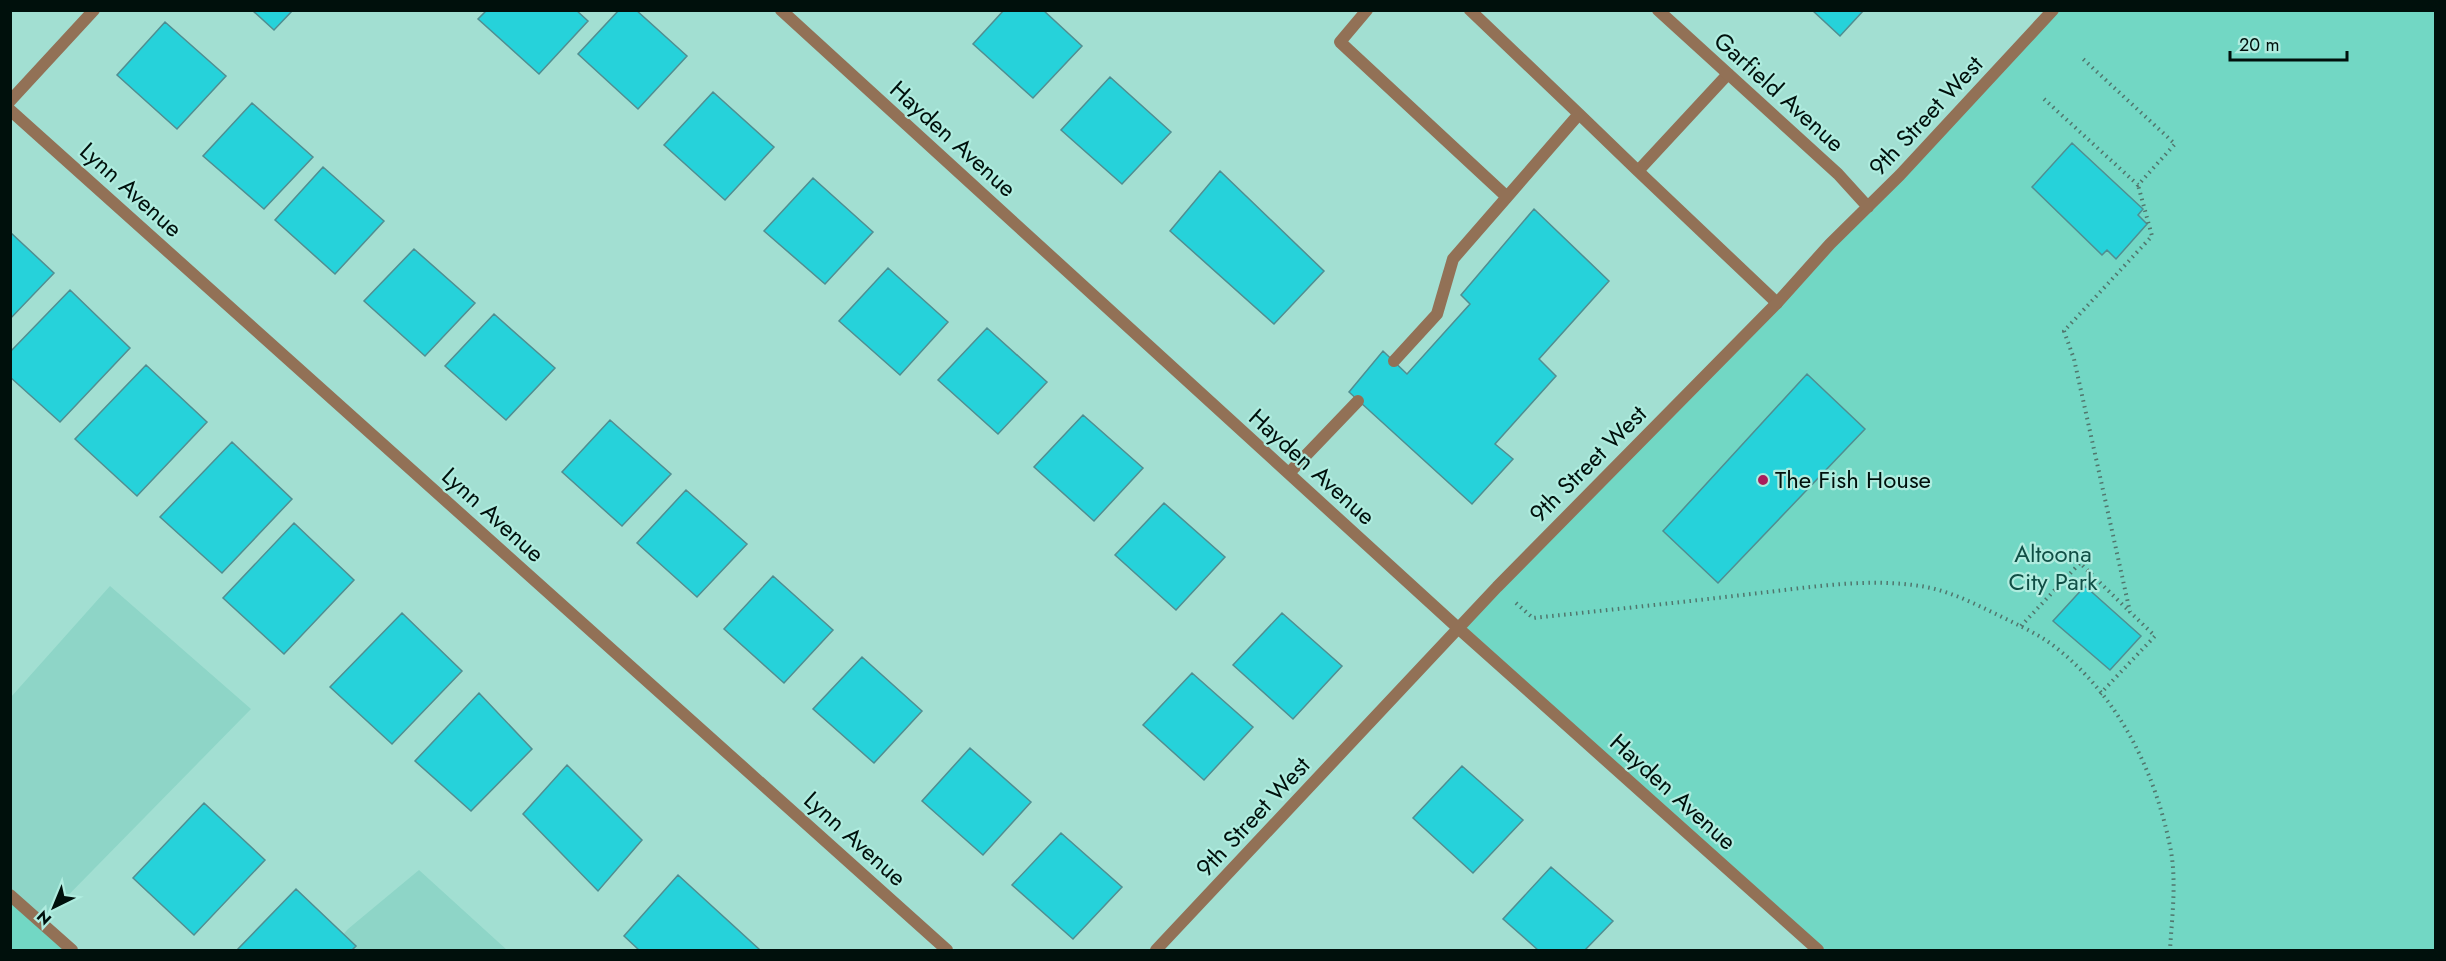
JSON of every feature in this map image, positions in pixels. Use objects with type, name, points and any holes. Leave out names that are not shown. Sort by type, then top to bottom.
[{"type":"street","points":[[10,101],[94,10]]},
{"type":"street","name":"Hayden Avenue","points":[[781,10],[1458,628],[1818,951]]},
{"type":"street","points":[[1367,10],[1340,42],[1507,197]]},
{"type":"street","points":[[1470,10],[1777,303]]},
{"type":"street","name":"Garfield Avenue","points":[[1658,10],[1838,174],[1868,207]]},
{"type":"street","name":"9th Street West","points":[[1156,951],[1497,586],[1777,303],[1830,244],[1868,207],[2053,10]]},
{"type":"street","points":[[1638,171],[1728,74]]},
{"type":"street","name":"Lynn Avenue","points":[[10,110],[947,951]]},
{"type":"street","points":[[1394,361],[1437,314],[1453,259],[1579,114]]},
{"type":"street","points":[[1289,473],[1358,401]]},
{"type":"street","points":[[10,895],[72,951]]},
{"type":"path","points":[[2082,58],[2175,144],[2138,185]]},
{"type":"path","points":[[2044,99],[2138,185],[2152,236],[2064,331],[2074,359],[2130,612]]},
{"type":"path","points":[[2021,626],[2080,563],[2155,636],[2100,694]]},
{"type":"path","points":[[1497,586],[1533,618],[1826,586],[1876,583],[1926,587],[1963,598],[2021,626],[2050,644],[2088,678],[2119,716],[2145,763],[2170,848],[2173,885],[2170,951]]},
{"type":"shaded area","points":[[110,586],[251,709],[41,923],[11,895],[11,697]]},
{"type":"shaded area","points":[[419,870],[507,950],[329,950],[348,929]]},
{"type":"green space","name":"Altoona City Park","points":[[2053,11],[2435,11],[2435,950],[1818,950],[1458,629]]},
{"type":"green space","points":[[11,895],[72,950],[11,950]]},
{"type":"building","points":[[252,10],[293,10],[274,30]]},
{"type":"building","points":[[487,10],[576,10],[588,21],[539,74],[478,19]]},
{"type":"building","points":[[619,10],[636,10],[687,56],[638,109],[578,54]]},
{"type":"building","points":[[1004,10],[1043,10],[1082,46],[1033,98],[973,44]]},
{"type":"building","points":[[1812,10],[1864,10],[1840,36]]},
{"type":"building","points":[[165,22],[226,76],[177,129],[117,75]]},
{"type":"building","points":[[1110,77],[1171,132],[1122,184],[1061,130]]},
{"type":"building","points":[[713,92],[774,147],[725,200],[664,145]]},
{"type":"building","points":[[252,103],[313,157],[264,209],[203,156]]},
{"type":"building","points":[[2072,143],[2143,209],[2138,215],[2147,224],[2116,259],[2107,250],[2102,255],[2032,187]]},
{"type":"building","points":[[323,167],[384,221],[335,274],[275,220]]},
{"type":"building","points":[[1220,171],[1324,271],[1274,324],[1170,231]]},
{"type":"building","points":[[813,178],[873,232],[825,284],[764,231]]},
{"type":"building","points":[[1534,209],[1609,281],[1539,359],[1556,376],[1495,444],[1513,459],[1472,504],[1349,392],[1383,351],[1407,374],[1470,304],[1461,295]]},
{"type":"building","points":[[10,232],[54,273],[10,319]]},
{"type":"building","points":[[414,249],[475,303],[425,356],[364,301]]},
{"type":"building","points":[[888,268],[948,322],[900,375],[839,321]]},
{"type":"building","points":[[70,290],[130,348],[60,422],[10,377],[10,352]]},
{"type":"building","points":[[494,314],[555,368],[506,420],[445,366]]},
{"type":"building","points":[[987,328],[1047,382],[998,434],[938,380]]},
{"type":"building","points":[[146,365],[207,422],[137,496],[75,439]]},
{"type":"building","name":"The Fish House","points":[[1807,374],[1865,429],[1718,583],[1663,531]]},
{"type":"building","points":[[1083,415],[1143,468],[1094,521],[1034,467]]},
{"type":"building","points":[[610,420],[671,474],[622,526],[562,472]]},
{"type":"building","points":[[232,442],[292,499],[222,573],[160,517]]},
{"type":"building","points":[[686,490],[747,544],[697,597],[637,543]]},
{"type":"building","points":[[1164,503],[1225,557],[1176,610],[1115,555]]},
{"type":"building","points":[[294,523],[354,580],[284,654],[223,598]]},
{"type":"building","points":[[773,576],[833,630],[784,683],[724,629]]},
{"type":"building","points":[[2085,586],[2141,636],[2110,670],[2053,621]]},
{"type":"building","points":[[402,613],[462,671],[392,744],[330,687]]},
{"type":"building","points":[[1282,613],[1342,666],[1293,719],[1233,665]]},
{"type":"building","points":[[862,657],[922,711],[874,763],[813,709]]},
{"type":"building","points":[[1192,673],[1253,727],[1204,780],[1143,725]]},
{"type":"building","points":[[479,693],[532,749],[471,811],[415,761]]},
{"type":"building","points":[[970,748],[1031,802],[983,855],[922,801]]},
{"type":"building","points":[[567,765],[642,840],[598,891],[523,814]]},
{"type":"building","points":[[1462,766],[1523,820],[1473,873],[1413,818]]},
{"type":"building","points":[[204,803],[265,860],[194,935],[133,878]]},
{"type":"building","points":[[1061,833],[1122,887],[1073,939],[1012,885]]},
{"type":"building","points":[[1551,867],[1613,921],[1585,950],[1538,950],[1503,919]]},
{"type":"building","points":[[678,875],[760,950],[639,950],[624,936]]},
{"type":"building","points":[[296,889],[356,946],[352,950],[237,950]]},
{"type":"place","name":"The Fish House","points":[[1763,480]]}]
